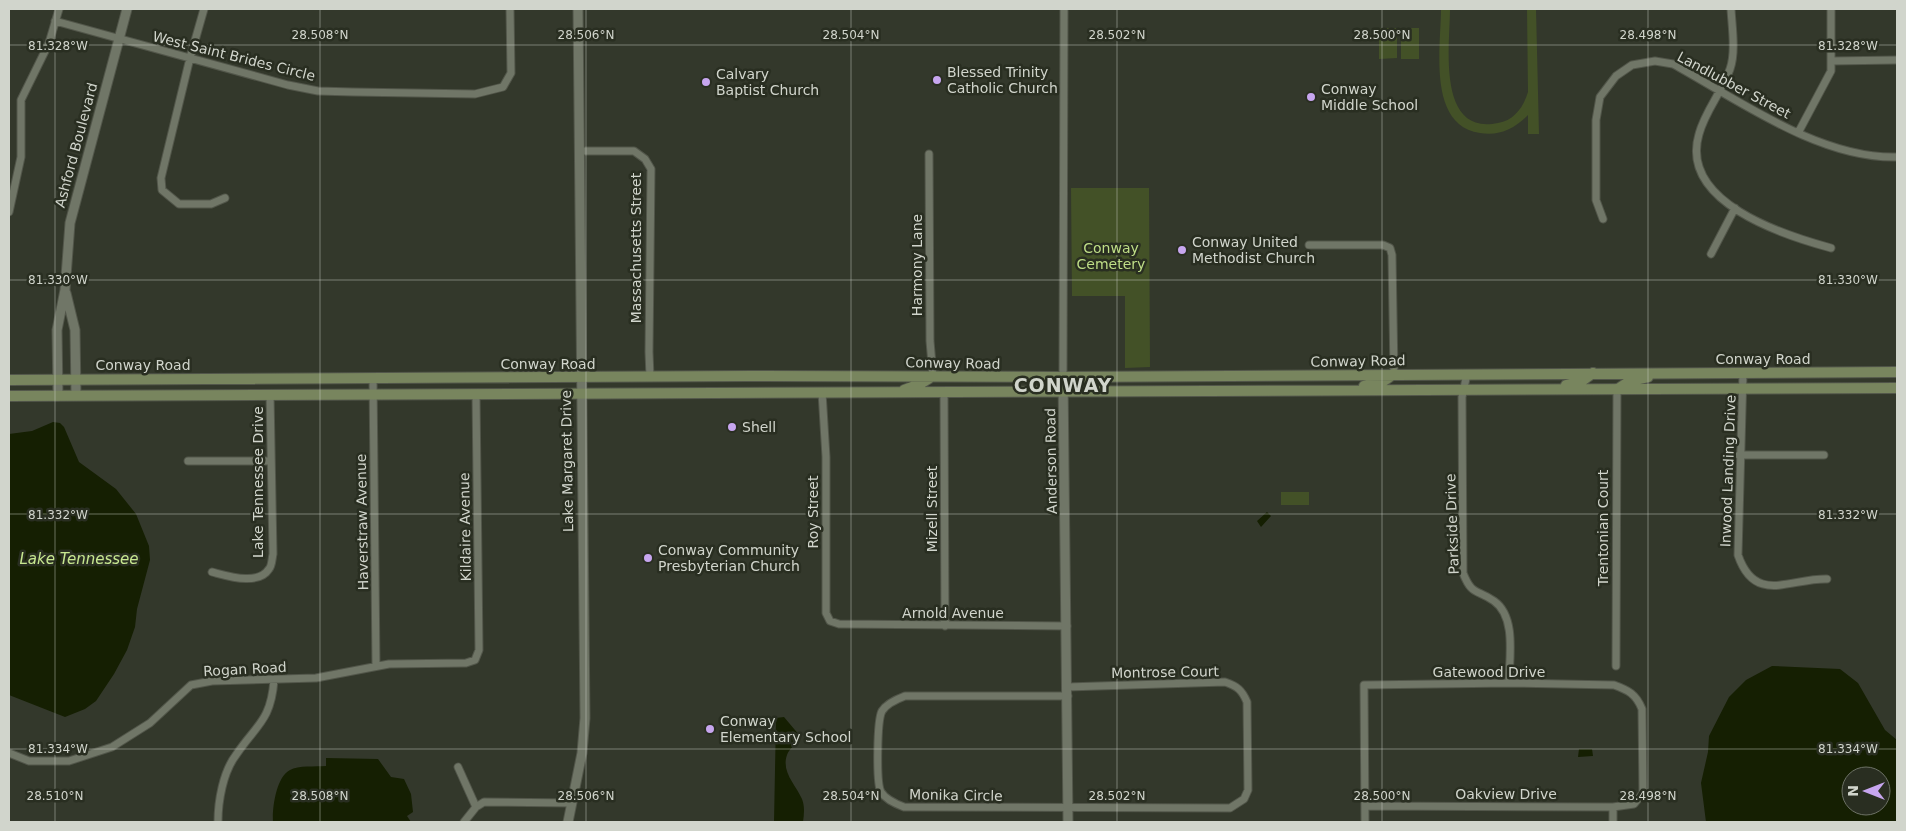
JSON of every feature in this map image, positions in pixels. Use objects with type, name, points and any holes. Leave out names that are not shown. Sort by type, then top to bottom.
[{"type":"main road","name":"Conway Road","points":[[9,380],[1897,372]]},
{"type":"main road","points":[[1545,390],[1582,382],[1593,373]]},
{"type":"main road","points":[[1617,390],[1630,382],[1663,373]]},
{"type":"main road","points":[[1341,390],[1382,382],[1394,374]]},
{"type":"main road","points":[[896,392],[920,384],[933,376]]},
{"type":"main road","name":"Conway Road","points":[[9,396],[1897,388]]},
{"type":"street","points":[[9,212],[21,157],[21,100],[49,43],[59,9]]},
{"type":"street","name":"Ashford Boulevard","points":[[58,396],[58,330],[65,290],[67,244],[73,204],[127,9]]},
{"type":"street","points":[[204,9],[161,178],[162,190],[179,204],[211,204],[225,198]]},
{"type":"street","name":"West Saint Brides Circle","points":[[56,21],[190,58],[318,90],[466,94],[491,92],[503,86],[511,73],[510,9]]},
{"type":"street","name":"Lake Margaret Drive","points":[[568,822],[581,763],[585,718],[580,393],[578,9]]},
{"type":"street","name":"Anderson Road","points":[[1064,9],[1063,393],[1068,691],[1068,822]]},
{"type":"street","points":[[1732,9],[1731,68],[1706,115],[1698,136],[1696,152],[1702,176],[1715,195],[1735,208],[1790,237],[1831,248]]},
{"type":"street","points":[[1798,133],[1831,71],[1831,9]]},
{"type":"street","points":[[1831,61],[1897,60]]},
{"type":"street","name":"Landlubber Street","points":[[1603,219],[1596,200],[1596,120],[1600,97],[1616,76],[1632,65],[1654,61],[1673,64],[1798,133],[1851,154],[1876,158],[1897,158]]},
{"type":"street","name":"Massachusetts Street","points":[[579,151],[634,151],[645,159],[651,169],[648,352],[650,377]]},
{"type":"street","name":"Harmony Lane","points":[[929,154],[930,342],[933,376]]},
{"type":"street","points":[[1711,254],[1735,208]]},
{"type":"street","points":[[1309,245],[1383,245],[1390,248],[1392,255],[1394,374]]},
{"type":"street","name":"Ashford Boulevard","points":[[65,290],[75,330],[76,395]]},
{"type":"street","name":"Inwood Landing Drive","points":[[1743,373],[1739,455],[1738,555],[1743,570],[1760,583],[1773,587],[1816,578],[1827,578]]},
{"type":"street","name":"Parkside Drive","points":[[1467,374],[1463,390],[1464,573],[1468,584],[1476,593],[1494,601],[1504,612],[1508,626],[1508,683]]},
{"type":"street","points":[[1238,392],[1244,376]]},
{"type":"street","name":"Haverstraw Avenue","points":[[372,378],[376,666]]},
{"type":"street","name":"Trentonian Court","points":[[1616,666],[1617,390]]},
{"type":"street","name":"Roy Street","points":[[822,392],[826,457],[826,613],[830,621],[840,624]]},
{"type":"street","name":"Mizell Street","points":[[944,393],[945,626]]},
{"type":"street","name":"Lake Tennessee Drive","points":[[212,572],[233,578],[260,577],[270,569],[274,554],[270,394]]},
{"type":"street","name":"Kildaire Avenue","points":[[475,660],[479,650],[476,394]]},
{"type":"street","points":[[1739,455],[1824,455]]},
{"type":"street","points":[[188,461],[271,461]]},
{"type":"street","name":"Arnold Avenue","points":[[840,624],[1067,626]]},
{"type":"street","name":"Rogan Road","points":[[9,754],[29,761],[69,761],[112,747],[150,723],[191,686],[212,681],[316,678],[389,664],[466,663],[475,660]]},
{"type":"street","points":[[218,822],[218,807],[229,770],[235,756],[268,714],[273,698],[274,680]]},
{"type":"street","name":"Montrose Court","points":[[1068,691],[1225,682],[1236,686],[1243,692],[1247,702],[1248,790],[1244,799],[1230,808],[1068,808]]},
{"type":"street","name":"Gatewood Drive","points":[[1365,806],[1364,686],[1508,683],[1614,686],[1629,690],[1638,698],[1642,709],[1643,793]]},
{"type":"street","name":"Monika Circle","points":[[1068,691],[905,696],[891,703],[882,712],[878,781],[882,793],[893,803],[904,807],[1068,808]]},
{"type":"street","points":[[458,767],[476,807]]},
{"type":"street","name":"Oakview Drive","points":[[1365,806],[1613,807],[1634,804],[1643,793]]},
{"type":"street","points":[[464,822],[476,807],[493,800],[572,803]]},
{"type":"street","points":[[1365,806],[1365,822]]},
{"type":"street","points":[[1613,807],[1613,822]]},
{"type":"green space","points":[[1441,9],[1450,9],[1449,64],[1451,84],[1456,102],[1464,116],[1478,123],[1498,123],[1509,119],[1517,112],[1528,92],[1527,9],[1536,9],[1539,134],[1528,134],[1528,115],[1512,128],[1487,134],[1463,127],[1452,116],[1444,100],[1439,63]]},
{"type":"green space","points":[[1379,28],[1397,28],[1397,58],[1379,59]]},
{"type":"green space","points":[[1401,28],[1419,28],[1419,59],[1401,59]]},
{"type":"green space","name":"Conway Cemetery","points":[[1071,188],[1149,188],[1150,367],[1125,368],[1125,296],[1072,296]]},
{"type":"green space","points":[[1281,492],[1309,492],[1309,505],[1281,505]]},
{"type":"water","name":"Lake Tennessee","points":[[53,422],[60,423],[64,427],[79,462],[116,489],[136,514],[149,546],[150,560],[137,609],[135,627],[127,650],[96,701],[85,709],[65,717],[9,695],[9,434],[32,431]]},
{"type":"water","points":[[1267,512],[1271,516],[1261,527],[1257,521]]},
{"type":"water","points":[[1772,666],[1840,669],[1858,683],[1885,730],[1897,740],[1897,822],[1706,822],[1701,783],[1708,752],[1709,736],[1729,697],[1746,680]]},
{"type":"water","points":[[784,717],[800,736],[788,753],[786,767],[803,802],[803,822],[774,822],[776,718]]},
{"type":"water","points":[[1579,749],[1592,749],[1593,756],[1578,757]]},
{"type":"water","points":[[326,758],[378,759],[391,777],[404,779],[411,794],[413,812],[407,816],[411,822],[273,822],[273,809],[278,786],[285,774],[298,767],[326,766]]},
{"type":"place","name":"Blessed Trinity Catholic Church","points":[[937,80]]},
{"type":"place","name":"Calvary Baptist Church","points":[[706,82]]},
{"type":"place","name":"Conway Middle School","points":[[1311,97]]},
{"type":"place","name":"Conway United Methodist Church","points":[[1182,250]]},
{"type":"place","name":"Shell","points":[[732,427]]},
{"type":"place","name":"Conway Community Presbyterian Church","points":[[648,558]]},
{"type":"place","name":"Conway Elementary School","points":[[710,729]]},
{"type":"district","name":"CONWAY","points":[[1063,385]]}]
